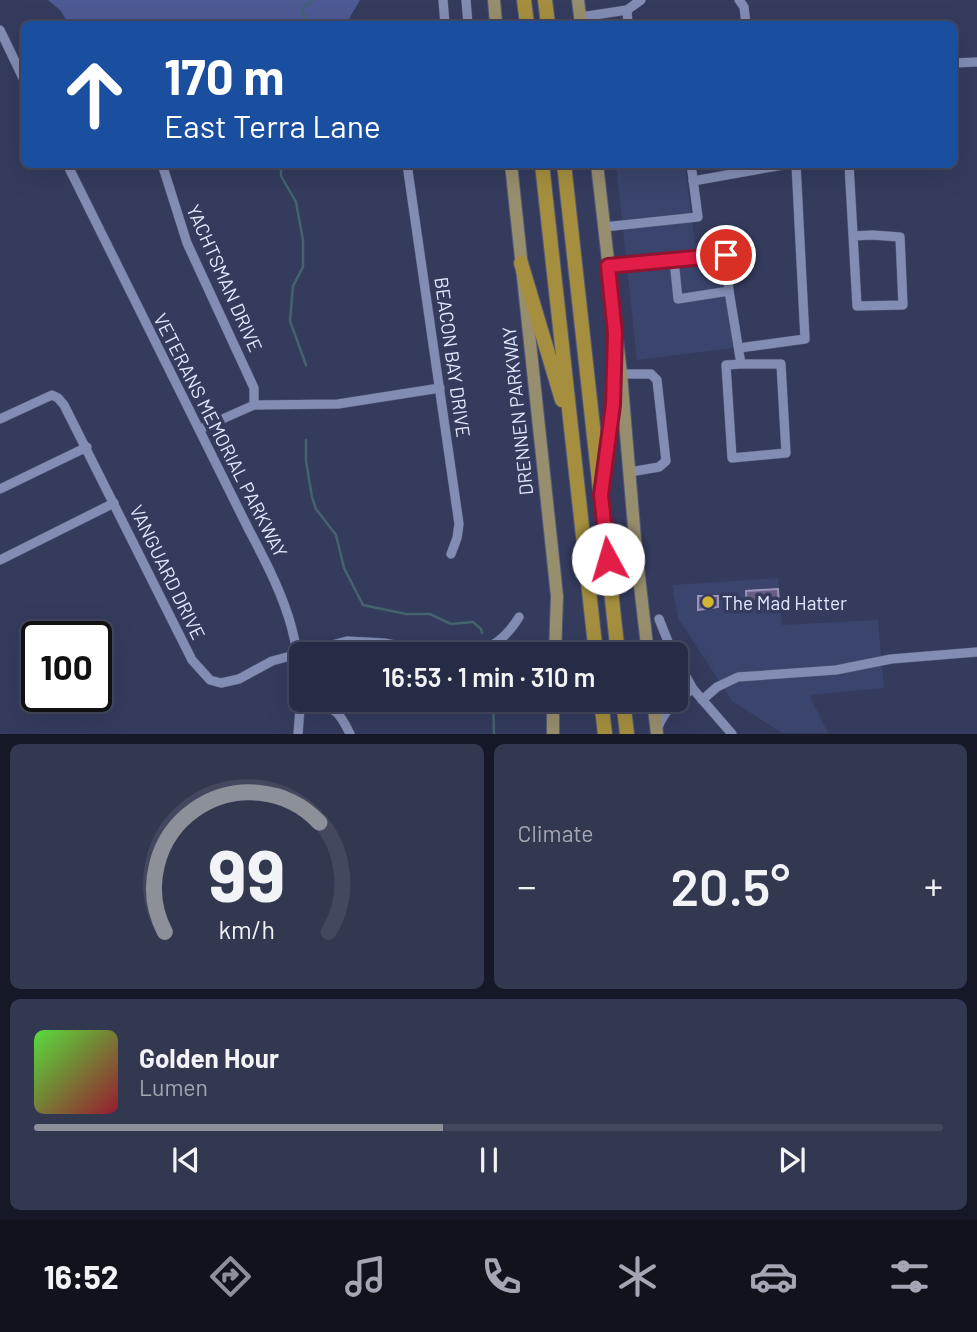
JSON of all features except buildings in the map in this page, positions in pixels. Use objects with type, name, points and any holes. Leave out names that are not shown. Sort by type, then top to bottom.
[{"type":"highway","points":[[524,0],[527,21]]},
{"type":"highway","points":[[545,0],[548,21]]},
{"type":"highway","points":[[542,168],[595,642]]},
{"type":"highway","points":[[564,168],[617,642]]},
{"type":"highway","points":[[521,263],[572,438]]},
{"type":"highway","points":[[601,495],[613,405],[615,333]]},
{"type":"highway","points":[[602,712],[605,733]]},
{"type":"highway","points":[[624,712],[627,733]]},
{"type":"main road","points":[[494,0],[496,21]]},
{"type":"main road","points":[[579,0],[581,21]]},
{"type":"main road","name":"DRENNEN PARKWAY","points":[[511,168],[557,596],[555,642]]},
{"type":"main road","points":[[597,168],[621,374],[647,642]]},
{"type":"main road","points":[[553,712],[553,733]]},
{"type":"main road","points":[[654,712],[657,732]]},
{"type":"street","points":[[443,0],[445,21]]},
{"type":"street","points":[[466,0],[468,21]]},
{"type":"street","points":[[581,21],[627,10],[641,0]]},
{"type":"street","points":[[739,0],[744,7],[746,21]]},
{"type":"street","points":[[627,10],[628,21]]},
{"type":"street","points":[[0,30],[21,74]]},
{"type":"street","points":[[957,63],[977,62]]},
{"type":"street","name":"VETERANS MEMORIAL PARKWAY","points":[[69,168],[248,530],[276,580],[296,642]]},
{"type":"street","name":"YACHTSMAN DRIVE","points":[[163,168],[187,243],[254,388],[254,405]]},
{"type":"street","name":"BEACON BAY DRIVE","points":[[408,168],[459,524],[451,554]]},
{"type":"street","points":[[604,228],[698,217],[692,168]]},
{"type":"street","points":[[693,180],[765,168]]},
{"type":"street","points":[[739,348],[805,339],[796,168]]},
{"type":"street","points":[[849,168],[853,236],[858,306],[903,304],[900,237],[853,236]]},
{"type":"street","points":[[608,266],[726,255],[741,364]]},
{"type":"street","points":[[674,260],[678,299],[729,290]]},
{"type":"street","points":[[741,364],[781,364],[786,453],[732,458],[726,365],[741,364]]},
{"type":"street","points":[[621,374],[651,374],[657,380],[666,461],[659,467],[630,472]]},
{"type":"street","points":[[200,429],[254,405],[365,401],[440,388]]},
{"type":"street","name":"VANGUARD DRIVE","points":[[0,419],[52,395],[64,405],[192,660],[202,674],[210,680],[230,682],[272,661],[289,657]]},
{"type":"street","points":[[0,489],[87,447]]},
{"type":"street","points":[[0,559],[114,503]]},
{"type":"street","points":[[498,642],[519,617]]},
{"type":"street","points":[[659,619],[668,642]]},
{"type":"street","name":"VANGUARD DRIVE","points":[[344,642],[373,642]]},
{"type":"street","points":[[702,700],[717,687],[738,677],[836,670],[891,659],[977,652]]},
{"type":"street","points":[[688,681],[732,733]]},
{"type":"street","points":[[688,692],[693,689]]},
{"type":"street","name":"VETERANS MEMORIAL PARKWAY","points":[[298,733],[300,712]]},
{"type":"street","points":[[339,712],[351,733]]},
{"type":"street","points":[[657,732],[665,712]]},
{"type":"shaded area","points":[[48,0],[360,0],[348,21],[66,21],[61,11]]},
{"type":"shaded area","points":[[616,168],[685,168],[695,244],[720,242],[733,348],[637,360]]},
{"type":"shaded area","points":[[778,578],[782,625],[878,620],[884,688],[809,695],[828,733],[782,733],[732,701],[678,618],[672,585]]},
{"type":"waterway","points":[[305,21],[302,9],[313,0]]},
{"type":"waterway","points":[[281,168],[281,176],[296,202],[303,240],[303,267],[293,286],[290,321],[306,365]]},
{"type":"waterway","points":[[306,440],[306,461],[316,509],[336,535],[344,568],[363,605],[406,614],[430,614],[451,624],[473,622],[482,633]]},
{"type":"waterway","points":[[493,712],[494,734]]},
{"type":"place","name":"The Mad Hatter","points":[[708,602]]},
{"type":"route","points":[[608,559],[601,495],[613,405],[615,333],[608,266],[726,255]]}]
